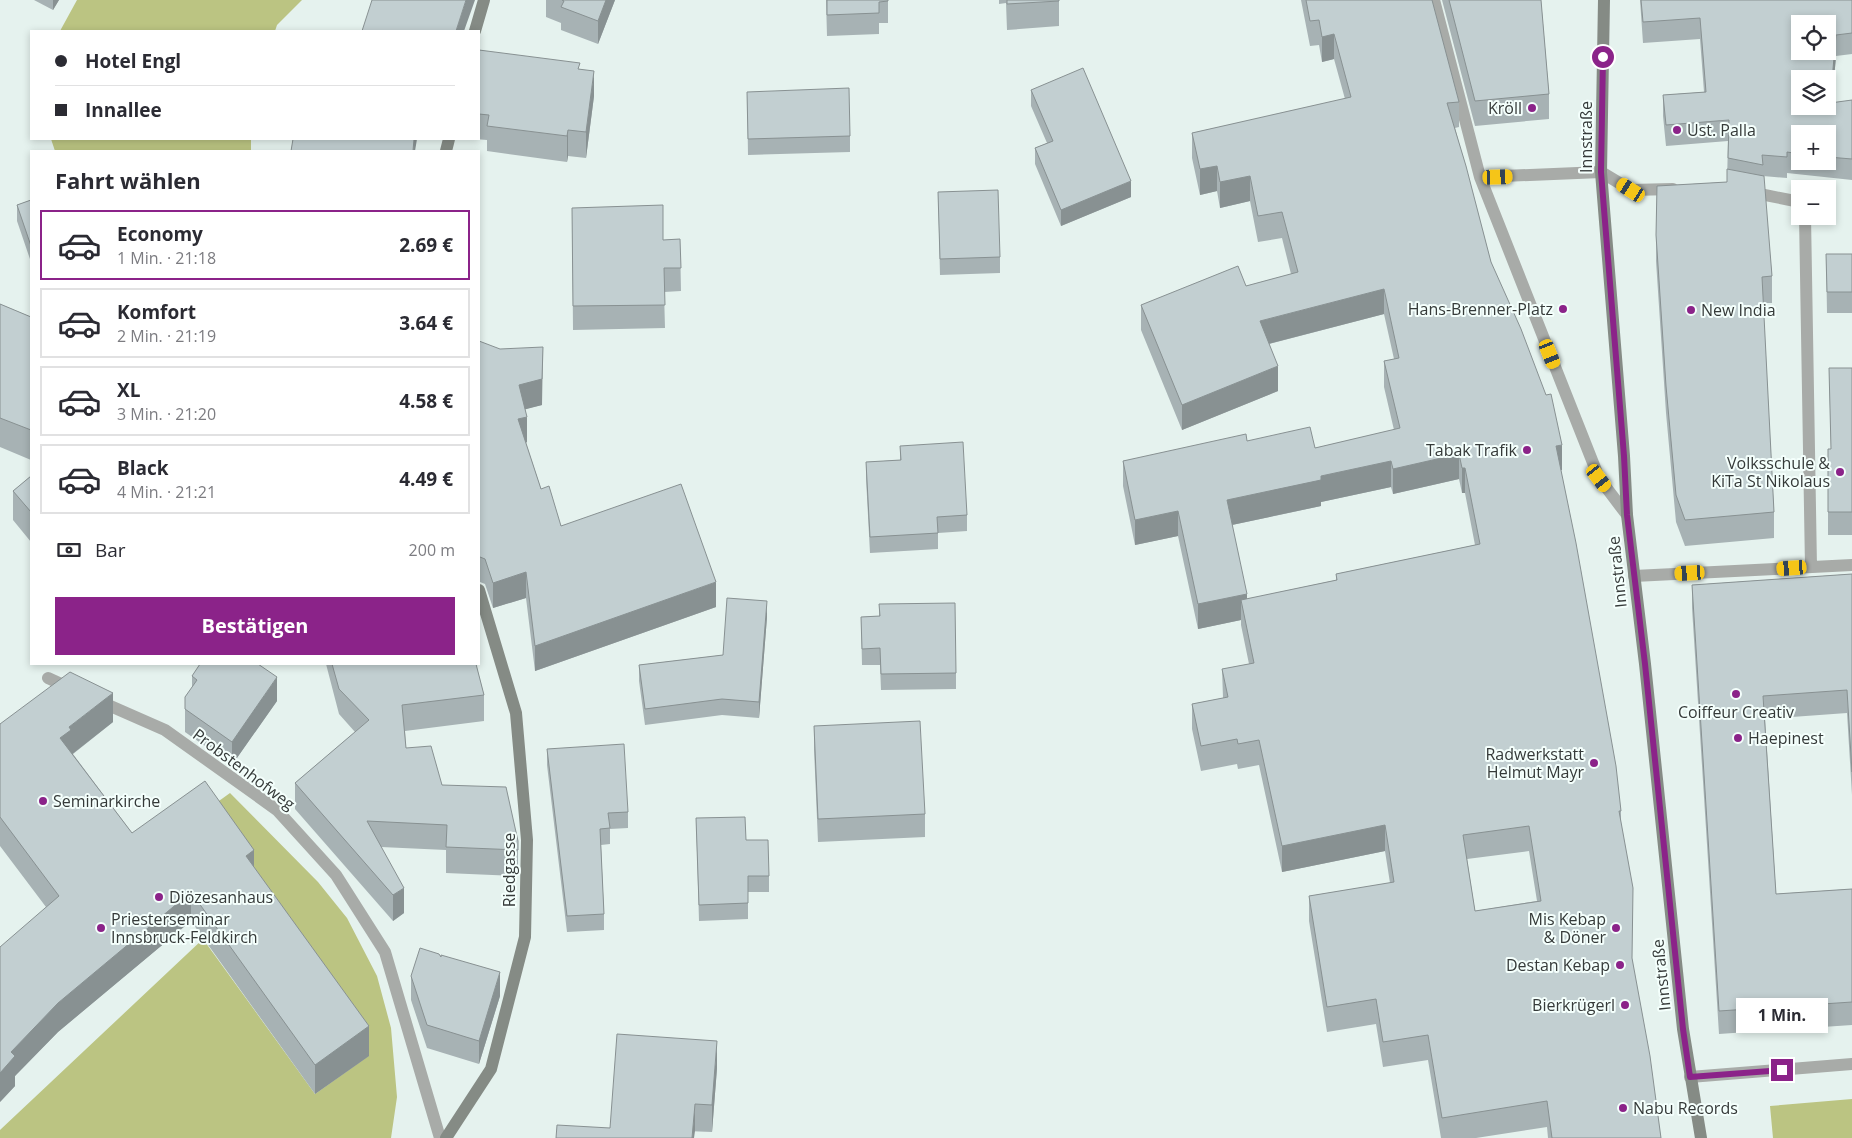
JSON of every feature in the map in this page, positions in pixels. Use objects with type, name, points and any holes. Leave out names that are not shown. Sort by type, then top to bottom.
[{"type":"street","points":[[474,30],[484,0]]},
{"type":"street","points":[[1434,0],[1480,178],[1599,478],[1627,515]]},
{"type":"street","name":"Innstraße","points":[[1604,0],[1601,172],[1627,515],[1645,664],[1683,1034],[1701,1138]]},
{"type":"street","points":[[1480,178],[1601,172],[1631,190],[1687,188]]},
{"type":"street","points":[[1734,189],[1791,200]]},
{"type":"street","points":[[1805,225],[1811,567]]},
{"type":"street","points":[[1634,576],[1852,565]]},
{"type":"street","name":"Riedgasse","points":[[446,1138],[491,1069],[525,937],[527,840],[516,714],[480,593]]},
{"type":"street","name":"Probstenhofweg","points":[[48,678],[165,730],[277,810],[336,875],[385,952],[440,1138]]},
{"type":"street","points":[[1690,1077],[1852,1064]]},
{"type":"green space","points":[[77,0],[302,0],[277,25],[275,30],[61,30]]},
{"type":"green space","points":[[51,140],[251,140],[251,150],[55,150]]},
{"type":"green space","points":[[230,793],[318,882],[347,918],[377,976],[391,1028],[397,1097],[391,1138],[0,1138],[0,1130],[203,939],[315,1094],[368,1056],[205,811]]},
{"type":"green space","points":[[1852,1099],[1852,1138],[1773,1138],[1770,1106]]},
{"type":"building","points":[[372,0],[466,0],[456,30],[362,30]]},
{"type":"building","points":[[562,0],[606,0],[598,21],[561,7],[564,1]]},
{"type":"building","points":[[827,0],[888,1],[879,2],[879,13],[827,15]]},
{"type":"building","points":[[1007,0],[1059,0],[1059,1],[1007,4]]},
{"type":"building","points":[[1306,0],[1432,0],[1459,102],[1447,103],[1466,166],[1491,262],[1521,329],[1546,395],[1551,394],[1562,445],[1556,446],[1576,543],[1616,766],[1621,811],[1619,811],[1633,888],[1632,958],[1650,1056],[1661,1138],[1552,1138],[1547,1101],[1442,1118],[1428,1035],[1383,1042],[1376,999],[1327,1007],[1309,896],[1394,882],[1385,825],[1282,846],[1259,740],[1238,744],[1237,739],[1201,746],[1192,704],[1228,697],[1222,669],[1254,663],[1241,600],[1337,580],[1336,574],[1480,544],[1465,468],[1462,468],[1459,454],[1393,469],[1391,461],[1321,476],[1321,480],[1227,500],[1247,594],[1198,604],[1178,511],[1135,520],[1123,461],[1246,434],[1247,441],[1310,427],[1315,448],[1400,428],[1384,361],[1399,358],[1384,289],[1260,321],[1278,366],[1182,405],[1141,305],[1238,266],[1246,286],[1298,272],[1282,212],[1258,216],[1250,176],[1220,182],[1217,166],[1200,169],[1192,133],[1351,97],[1334,34],[1322,37],[1319,20],[1310,21]],"holes":[[[1529,826],[1541,901],[1475,911],[1463,835]]]},
{"type":"building","points":[[1449,0],[1541,0],[1549,94],[1475,101]]},
{"type":"building","points":[[1641,0],[1852,0],[1852,33],[1836,35],[1836,15],[1791,15],[1791,60],[1834,60],[1833,70],[1791,70],[1791,115],[1836,115],[1836,102],[1852,100],[1852,159],[1836,158],[1836,125],[1791,125],[1791,153],[1787,152],[1787,157],[1762,155],[1763,165],[1728,158],[1729,120],[1666,125],[1663,95],[1706,92],[1700,18],[1643,22]]},
{"type":"building","points":[[480,50],[580,63],[578,69],[594,71],[586,132],[568,130],[567,136],[487,126],[489,115],[480,114]]},
{"type":"building","points":[[1083,68],[1131,181],[1061,210],[1035,148],[1053,141],[1031,90]]},
{"type":"building","points":[[849,88],[850,136],[748,139],[747,92]]},
{"type":"building","points":[[293,140],[414,140],[413,150],[291,150]]},
{"type":"building","points":[[1727,169],[1764,176],[1772,276],[1762,277],[1774,512],[1685,520],[1676,495],[1666,386],[1656,235],[1657,186],[1727,182]]},
{"type":"building","points":[[998,190],[1000,257],[940,259],[938,192]]},
{"type":"building","points":[[30,200],[30,243],[17,205]]},
{"type":"building","points":[[663,205],[663,240],[680,239],[681,268],[664,268],[665,305],[573,306],[572,208]]},
{"type":"building","points":[[1826,254],[1852,254],[1852,292],[1827,292]]},
{"type":"building","points":[[0,304],[30,317],[30,430],[0,418]]},
{"type":"building","points":[[480,341],[500,349],[543,347],[542,379],[519,385],[527,417],[518,419],[541,489],[549,486],[561,526],[681,484],[716,582],[535,646],[526,572],[493,583],[485,559],[480,557]]},
{"type":"building","name":"Volksschule & KiTa St Nikolaus","points":[[1829,368],[1852,368],[1852,512],[1828,512],[1828,449],[1831,449]]},
{"type":"building","points":[[963,442],[967,515],[937,517],[938,533],[870,537],[866,462],[901,460],[900,446]]},
{"type":"building","points":[[30,477],[30,511],[13,491]]},
{"type":"building","points":[[1852,574],[1852,772],[1847,690],[1763,696],[1776,894],[1852,889],[1852,1002],[1719,1011],[1692,585]]},
{"type":"building","points":[[727,598],[767,601],[759,702],[722,699],[645,709],[639,665],[723,655]]},
{"type":"building","points":[[955,603],[956,673],[881,674],[880,648],[862,649],[861,617],[880,616],[879,604]]},
{"type":"building","points":[[199,665],[259,665],[277,677],[232,742],[185,709],[185,697],[197,680],[192,676]]},
{"type":"building","points":[[332,665],[476,665],[484,695],[402,705],[406,748],[431,746],[442,785],[506,787],[518,841],[518,850],[446,847],[447,825],[367,821],[404,888],[393,895],[295,783],[369,720],[339,689]]},
{"type":"building","name":"Diözesanhaus","points":[[70,672],[113,693],[69,727],[71,730],[60,738],[132,833],[205,781],[254,850],[246,856],[369,1026],[315,1065],[191,892],[58,1003],[11,1052],[15,1056],[0,1073],[0,947],[59,896],[0,817],[0,724]]},
{"type":"building","points":[[920,721],[925,814],[818,819],[814,726]]},
{"type":"building","points":[[624,744],[628,812],[608,813],[610,828],[600,829],[604,914],[567,916],[547,749]]},
{"type":"building","points":[[745,817],[746,840],[768,840],[769,876],[748,876],[748,903],[699,905],[696,818]]},
{"type":"building","points":[[420,948],[439,954],[441,957],[441,955],[500,972],[479,1041],[427,1025],[411,976]]},
{"type":"building","points":[[617,1034],[717,1041],[712,1105],[695,1104],[692,1138],[556,1138],[557,1125],[610,1128]]},
{"type":"place","name":"Kröll","points":[[1532,108]]},
{"type":"place","name":"Ust. Palla","points":[[1677,130]]},
{"type":"place","name":"Hans-Brenner-Platz","points":[[1563,309]]},
{"type":"place","name":"New India","points":[[1691,310]]},
{"type":"place","name":"Tabak Trafik","points":[[1527,450]]},
{"type":"place","name":"Volksschule & KiTa St Nikolaus","points":[[1840,472]]},
{"type":"place","name":"Coiffeur Creativ","points":[[1736,694]]},
{"type":"place","name":"Haepinest","points":[[1738,738]]},
{"type":"place","name":"Radwerkstatt Helmut Mayr","points":[[1594,763]]},
{"type":"place","name":"Seminarkirche","points":[[43,801]]},
{"type":"place","name":"Diözesanhaus","points":[[159,897]]},
{"type":"place","name":"Priesterseminar Innsbruck-Feldkirch","points":[[101,928]]},
{"type":"place","name":"Mis Kebap & Döner","points":[[1616,928]]},
{"type":"place","name":"Destan Kebap","points":[[1620,965]]},
{"type":"place","name":"Bierkrügerl","points":[[1625,1005]]},
{"type":"place","name":"Nabu Records","points":[[1623,1108]]},
{"type":"route","points":[[1603,57],[1601,172],[1627,515],[1645,664],[1684,1038],[1690,1077],[1782,1070]]}]
